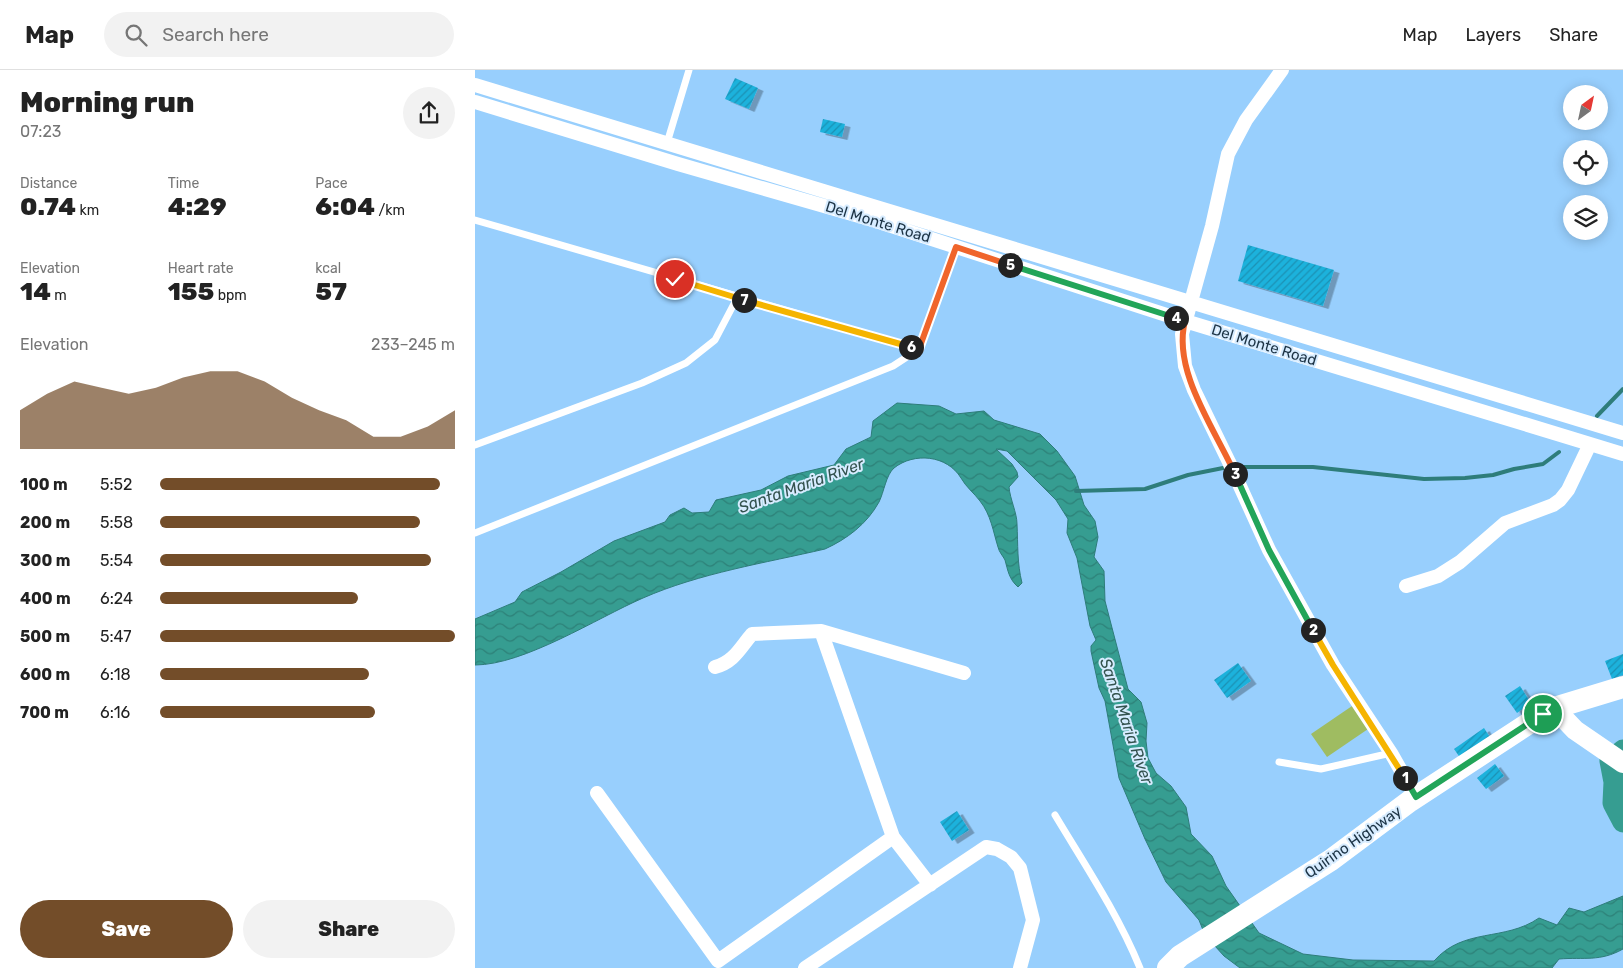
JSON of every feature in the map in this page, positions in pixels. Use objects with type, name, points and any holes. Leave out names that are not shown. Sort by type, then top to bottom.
[{"type":"main road","name":"Quirino Highway","points":[[1168,968],[1180,956],[1331,860],[1416,797],[1554,708],[1623,687]]},
{"type":"street","points":[[1282,70],[1246,120],[1228,154],[1212,226],[1181,340],[1185,366],[1194,390],[1269,550],[1324,649],[1391,753],[1416,797]]},
{"type":"street","name":"Del Monte Road","points":[[479,86],[961,231],[1190,304],[1623,433]]},
{"type":"street","points":[[476,102],[479,86]]},
{"type":"street","name":"Del Monte Road","points":[[476,102],[678,164],[873,220],[1185,321],[1623,454]]},
{"type":"street","points":[[956,247],[961,231]]},
{"type":"street","points":[[1406,586],[1438,576],[1459,562],[1505,523],[1553,505],[1560,500],[1568,490],[1590,444]]},
{"type":"street","points":[[821,631],[893,837],[930,885]]},
{"type":"street","points":[[715,667],[725,664],[736,655],[752,634],[821,631],[964,673]]},
{"type":"street","points":[[1554,708],[1575,730],[1623,763]]},
{"type":"street","points":[[597,793],[718,961],[893,837]]},
{"type":"street","points":[[805,968],[986,847],[997,849],[1011,857],[1020,868],[1033,920],[1020,968]]},
{"type":"lane","points":[[667,143],[689,70]]},
{"type":"lane","points":[[475,220],[737,298],[919,349]]},
{"type":"lane","points":[[475,533],[553,500],[893,366],[919,349],[956,247]]},
{"type":"lane","points":[[475,445],[642,383],[686,363],[715,340],[737,298]]},
{"type":"lane","points":[[1279,762],[1321,769],[1391,753]]},
{"type":"lane","points":[[1055,815],[1132,948],[1140,968]]},
{"type":"shaded area","points":[[1355,704],[1371,727],[1327,757],[1311,734]]},
{"type":"water","name":"Santa Maria River","points":[[897,403],[939,406],[956,414],[984,411],[994,420],[1040,434],[1057,451],[1075,476],[1084,505],[1095,521],[1098,537],[1094,557],[1104,571],[1105,601],[1128,689],[1141,702],[1147,723],[1146,741],[1148,758],[1156,773],[1171,786],[1186,807],[1191,834],[1212,856],[1226,886],[1259,933],[1303,954],[1353,960],[1434,961],[1446,950],[1458,943],[1512,930],[1539,918],[1557,925],[1569,908],[1584,912],[1623,896],[1623,949],[1607,956],[1559,959],[1552,968],[1240,968],[1224,956],[1205,935],[1199,920],[1166,882],[1119,778],[1105,701],[1099,688],[1091,651],[1091,646],[1096,640],[1090,626],[1077,558],[1067,533],[1068,519],[1056,500],[1007,451],[996,449],[1012,464],[1018,477],[1009,487],[1017,520],[1018,561],[1022,583],[1018,587],[1009,575],[984,506],[955,470],[947,464],[930,458],[920,458],[902,463],[894,468],[887,479],[879,502],[869,517],[849,536],[825,549],[733,569],[665,589],[538,649],[494,663],[475,665],[475,619],[515,602],[522,592],[614,541],[665,522],[670,515],[684,508],[692,513],[709,512],[716,500],[761,490],[788,476],[834,465],[846,449],[871,437],[873,421]]},
{"type":"building","points":[[735,78],[758,88],[749,109],[725,99]]},
{"type":"building","points":[[823,119],[845,124],[842,137],[820,132]]},
{"type":"building","points":[[1248,245],[1334,270],[1323,306],[1238,281]]},
{"type":"building","points":[[1623,654],[1623,675],[1612,679],[1605,661]]},
{"type":"building","points":[[1238,663],[1251,681],[1227,698],[1214,680]]},
{"type":"building","points":[[1520,686],[1531,703],[1517,713],[1505,696]]},
{"type":"building","points":[[1484,728],[1493,742],[1463,762],[1454,749]]},
{"type":"building","points":[[1495,764],[1504,776],[1486,789],[1477,778]]},
{"type":"building","points":[[957,811],[969,830],[952,841],[940,822]]},
{"type":"waterway","points":[[1597,416],[1623,389]]},
{"type":"waterway","points":[[1235,467],[1313,467],[1424,479],[1465,478],[1493,475],[1543,464],[1559,452]]},
{"type":"waterway","points":[[1076,491],[1145,489],[1188,475],[1228,467]]},
{"type":"waterway","points":[[1623,750],[1610,761],[1614,782],[1613,803],[1623,822]]},
{"type":"route","points":[[675,279],[919,349],[956,247],[1185,321],[1181,340],[1185,366],[1194,390],[1269,550],[1333,665],[1391,753],[1416,797],[1543,714]]}]
